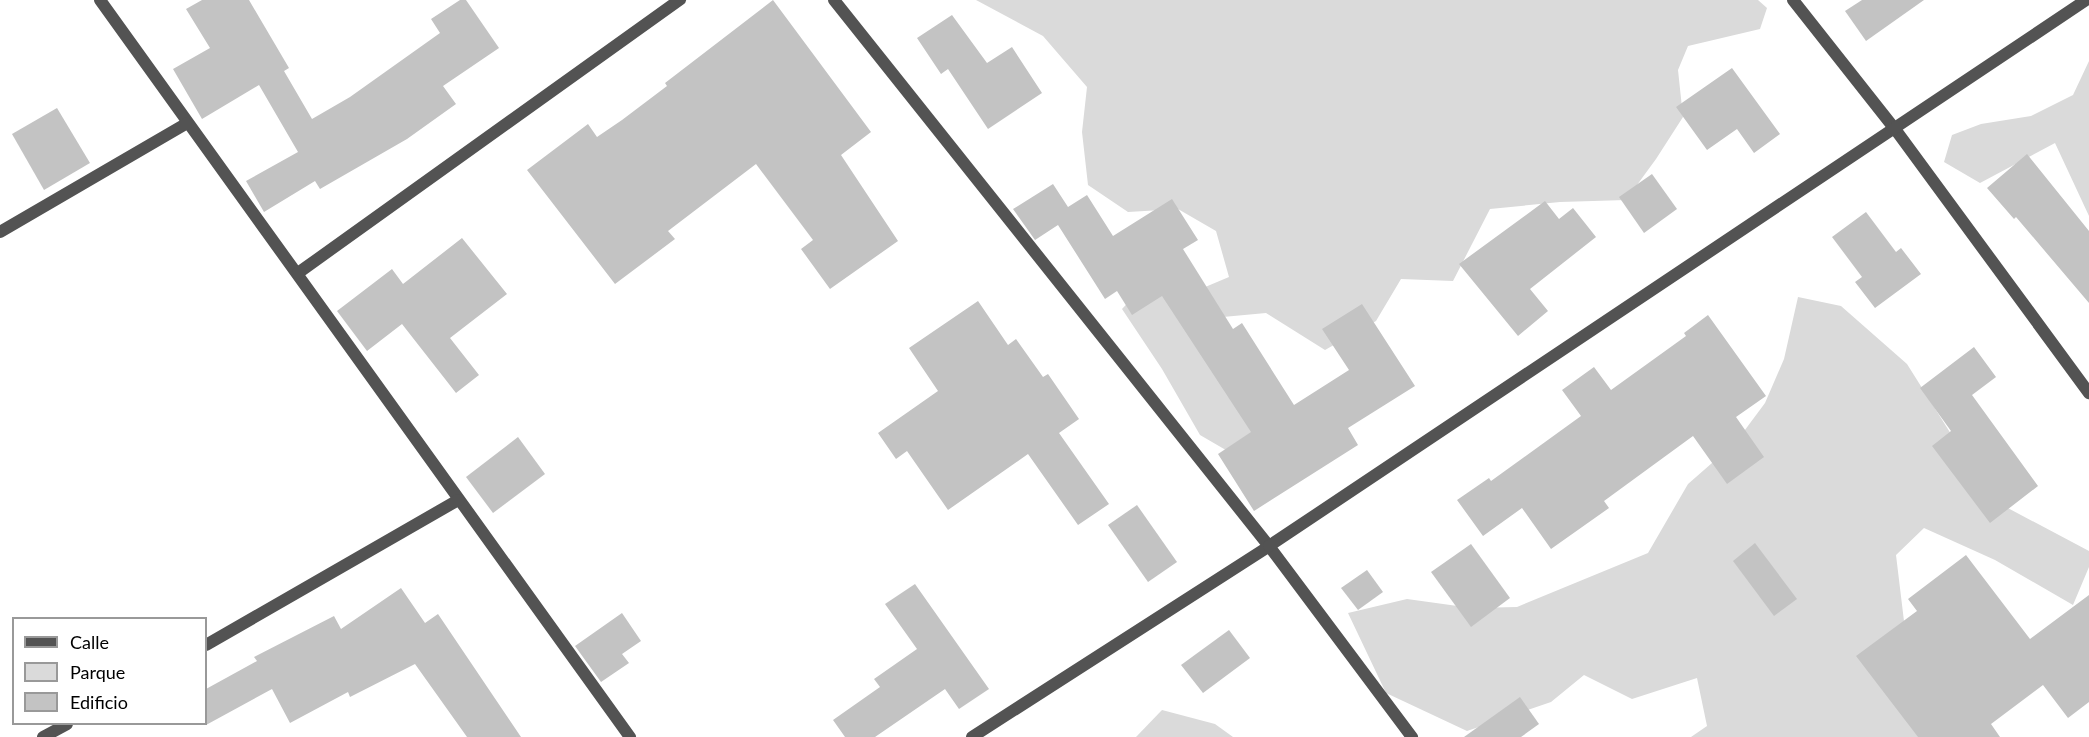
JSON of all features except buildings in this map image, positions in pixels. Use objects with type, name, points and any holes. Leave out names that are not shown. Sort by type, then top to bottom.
[{"type":"street","points":[[99,0],[298,273],[458,500],[630,737]]},
{"type":"street","points":[[298,273],[680,0]]},
{"type":"street","points":[[834,0],[1269,546],[1412,737]]},
{"type":"street","points":[[1793,0],[1895,129],[2089,393]]},
{"type":"street","points":[[972,737],[1269,546],[2086,0]]},
{"type":"street","points":[[0,232],[187,123]]},
{"type":"street","points":[[207,644],[458,500]]},
{"type":"street","points":[[43,737],[64,725]]},
{"type":"green space","points":[[976,0],[1758,0],[1767,8],[1760,29],[1688,46],[1678,70],[1683,117],[1626,200],[1560,202],[1490,209],[1453,281],[1401,279],[1376,321],[1325,350],[1266,313],[1212,318],[1283,436],[1243,460],[1200,435],[1162,369],[1122,309],[1139,291],[1191,293],[1229,277],[1216,231],[1178,209],[1128,212],[1088,185],[1082,132],[1087,87],[1043,36]]},
{"type":"green space","points":[[2089,61],[2089,216],[2055,143],[1980,183],[1944,162],[1952,135],[1981,124],[2031,116],[2073,95]]},
{"type":"green space","points":[[1798,297],[1841,306],[1907,364],[1951,434],[2004,506],[2089,551],[2089,567],[2073,605],[1995,560],[1924,528],[1896,555],[1918,737],[1691,737],[1707,726],[1697,678],[1632,699],[1584,675],[1551,702],[1467,731],[1386,693],[1348,613],[1407,599],[1472,608],[1517,607],[1648,553],[1688,484],[1736,442],[1765,403],[1784,359]]},
{"type":"green space","points":[[1162,710],[1215,724],[1233,737],[1136,737]]}]
